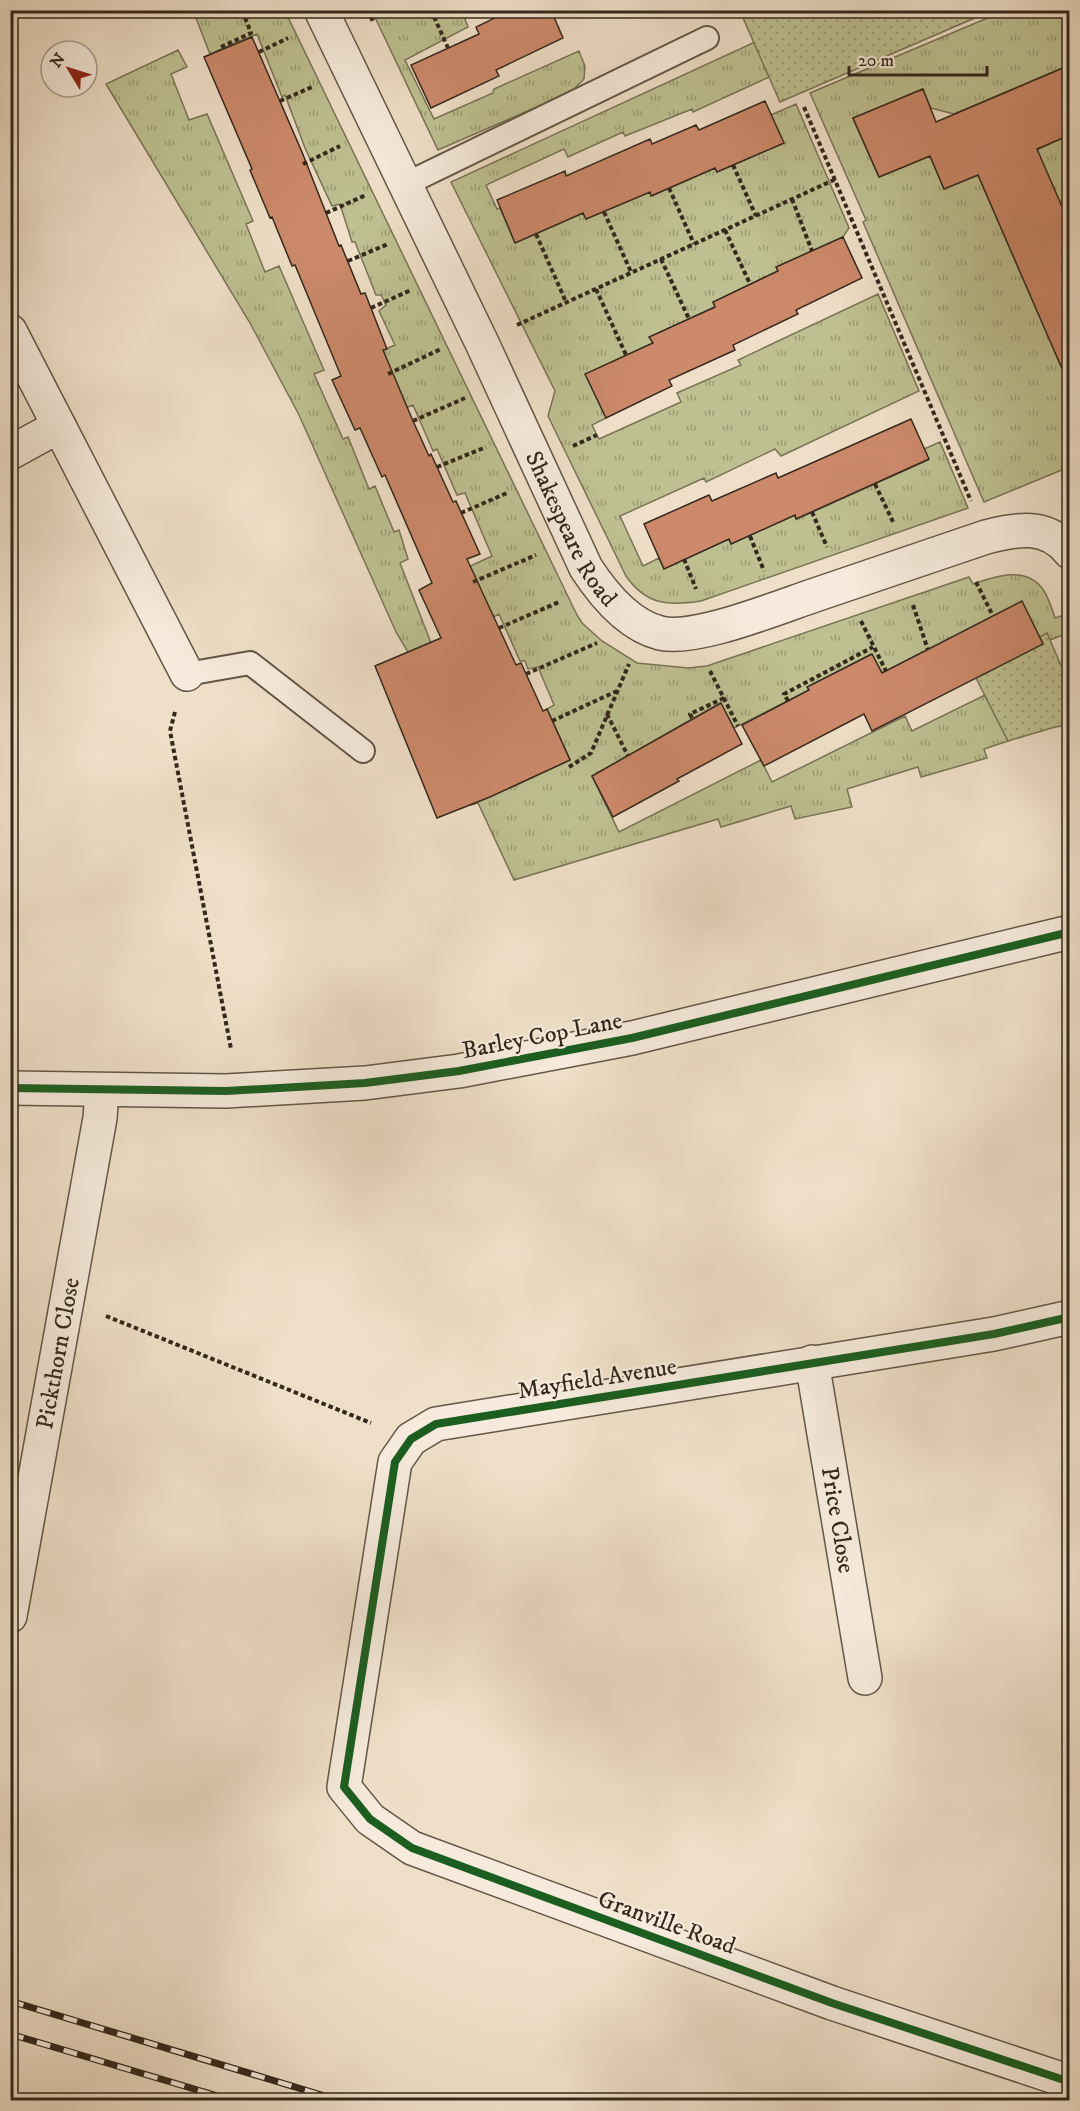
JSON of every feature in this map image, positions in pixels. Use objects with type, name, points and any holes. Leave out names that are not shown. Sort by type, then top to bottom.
[{"type":"street","name":"Shakespeare Road","points":[[321,10],[478,333],[586,568],[600,589],[614,604],[638,623],[660,633],[685,634],[729,624],[986,537],[1016,530],[1064,536]]},
{"type":"street","points":[[10,331],[187,674]]},
{"type":"street","points":[[10,453],[59,426]]},
{"type":"street","name":"Barley Cop Lane","points":[[10,1088],[226,1091],[365,1083],[459,1071],[620,1040],[1070,932]]},
{"type":"street","name":"Pickthorn Close","points":[[10,1616],[100,1118],[102,1090]]},
{"type":"street","name":"Mayfield Avenue","points":[[355,1712],[395,1462],[411,1439],[436,1424],[994,1334],[1070,1317]]},
{"type":"street","name":"Price Close","points":[[812,1362],[865,1678]]},
{"type":"street","name":"Granville Road","points":[[355,1712],[344,1787],[370,1820],[412,1848],[832,2003],[1070,2082]]},
{"type":"lane","points":[[406,184],[707,38]]},
{"type":"lane","points":[[187,674],[250,663],[363,751]]},
{"type":"path","points":[[221,46],[251,33],[242,10]]},
{"type":"path","points":[[364,22],[391,10]]},
{"type":"path","points":[[431,10],[448,48]]},
{"type":"path","points":[[492,10],[499,16]]},
{"type":"path","points":[[259,52],[280,42]]},
{"type":"path","points":[[280,102],[304,91]]},
{"type":"path","points":[[804,107],[972,502]]},
{"type":"path","points":[[303,164],[329,152]]},
{"type":"path","points":[[733,165],[756,216]]},
{"type":"path","points":[[509,329],[836,179]]},
{"type":"path","points":[[669,188],[694,244]]},
{"type":"path","points":[[326,213],[358,199]]},
{"type":"path","points":[[792,199],[812,251]]},
{"type":"path","points":[[604,212],[632,272]]},
{"type":"path","points":[[725,230],[750,284]]},
{"type":"path","points":[[536,234],[566,302]]},
{"type":"path","points":[[348,261],[383,246]]},
{"type":"path","points":[[662,259],[689,319]]},
{"type":"path","points":[[371,308],[418,287]]},
{"type":"path","points":[[596,289],[626,355]]},
{"type":"path","points":[[388,374],[447,347]]},
{"type":"path","points":[[413,421],[471,396]]},
{"type":"path","points":[[568,448],[597,435]]},
{"type":"path","points":[[437,466],[494,443]]},
{"type":"path","points":[[875,484],[898,533]]},
{"type":"path","points":[[461,513],[516,489]]},
{"type":"path","points":[[812,512],[831,557]]},
{"type":"path","points":[[750,536],[767,578]]},
{"type":"path","points":[[473,582],[546,551]]},
{"type":"path","points":[[684,559],[696,591]]},
{"type":"path","points":[[974,576],[993,616]]},
{"type":"path","points":[[909,596],[928,650]]},
{"type":"path","points":[[499,628],[569,597]]},
{"type":"path","points":[[857,614],[886,671]]},
{"type":"path","points":[[526,674],[602,641]]},
{"type":"path","points":[[788,701],[784,694],[850,662],[873,647]]},
{"type":"path","points":[[569,767],[591,753],[630,660]]},
{"type":"path","points":[[707,666],[738,726]]},
{"type":"path","points":[[187,674],[170,731],[231,1050],[226,1091]]},
{"type":"path","points":[[552,721],[618,691]]},
{"type":"path","points":[[692,718],[690,714],[724,698]]},
{"type":"path","points":[[608,714],[628,756]]},
{"type":"path","points":[[68,1300],[411,1439]]},
{"type":"green space","points":[[199,11],[285,11],[577,615],[582,623],[602,641],[637,663],[688,668],[707,666],[969,577],[973,584],[1001,576],[1020,575],[1029,578],[1044,591],[1055,618],[1061,616],[1068,633],[1050,640],[1047,633],[1040,637],[1021,602],[882,673],[871,654],[808,687],[809,690],[734,728],[720,703],[592,776],[619,832],[761,760],[772,782],[905,716],[912,731],[985,695],[1008,741],[984,749],[987,758],[921,777],[918,767],[847,789],[852,807],[795,819],[791,806],[721,827],[718,819],[514,880],[478,803],[471,805],[408,652],[396,632],[299,415],[250,323],[106,84],[178,50],[187,67],[171,74],[189,120],[207,114],[253,221],[246,224],[265,272],[279,266],[324,370],[314,374],[343,439],[348,437],[369,489],[375,486],[394,532],[399,530],[408,559],[400,563],[431,643],[486,736],[510,788],[570,760],[547,709],[554,705],[538,667],[528,669],[525,661],[520,661],[499,614],[490,619],[466,568],[492,556],[465,493],[457,495],[437,449],[433,451],[413,405],[403,409],[372,355],[395,345],[379,311],[386,305],[381,295],[376,295],[355,242],[352,242],[340,204],[332,206],[305,148],[285,95],[282,97],[257,34],[210,54],[194,13]]},
{"type":"green space","points":[[372,11],[471,11],[463,14],[468,27],[405,60],[434,119],[579,51],[585,66],[584,79],[564,95],[438,150]]},
{"type":"green space","points":[[740,11],[991,11],[780,102]]},
{"type":"green space","points":[[1004,11],[1069,11],[1069,65],[954,114],[931,108],[922,89],[853,119],[879,177],[930,156],[944,189],[978,175],[1069,385],[1069,467],[984,502],[863,222],[866,220],[810,93]]},
{"type":"green space","points":[[755,42],[769,77],[693,112],[692,109],[625,136],[623,132],[568,157],[564,149],[486,185],[497,209],[500,208],[515,243],[583,213],[586,219],[650,192],[652,196],[715,168],[717,172],[784,143],[771,115],[796,104],[849,228],[843,237],[776,267],[778,271],[713,302],[715,307],[650,337],[653,343],[586,374],[606,418],[592,425],[599,439],[681,402],[677,393],[741,365],[738,360],[878,294],[919,391],[781,456],[775,449],[706,482],[704,478],[620,516],[643,566],[659,558],[664,568],[729,539],[731,544],[795,515],[797,519],[928,460],[924,449],[940,442],[968,508],[701,601],[668,603],[642,593],[626,576],[548,416],[555,391],[451,182]]},
{"type":"green space","points":[[1062,138],[1069,155],[1069,225],[1037,150]]},
{"type":"green space","points":[[1047,633],[1069,684],[1069,725],[1008,741],[976,678],[1043,644],[1040,637]]},
{"type":"building","points":[[511,10],[551,10],[563,38],[496,70],[499,76],[431,108],[411,65],[479,34],[476,27]]},
{"type":"building","points":[[252,37],[302,152],[339,246],[341,245],[361,294],[365,293],[387,349],[383,350],[413,421],[453,502],[456,501],[480,554],[467,559],[516,665],[521,663],[543,711],[547,709],[570,760],[490,797],[437,818],[375,666],[441,638],[419,590],[432,583],[385,475],[382,477],[360,428],[355,430],[332,380],[341,376],[295,265],[292,266],[272,217],[270,218],[250,170],[252,169],[204,57]]},
{"type":"building","points":[[1070,65],[1070,135],[1037,149],[1070,225],[1070,387],[978,175],[944,189],[930,156],[879,177],[853,118],[923,89],[936,122]]},
{"type":"building","points":[[765,101],[784,143],[717,172],[715,168],[651,196],[650,192],[586,219],[583,213],[515,243],[497,200],[565,171],[566,176],[650,139],[652,144],[696,125],[699,130]]},
{"type":"building","points":[[843,237],[862,278],[796,310],[798,314],[733,345],[735,350],[669,380],[672,386],[606,418],[585,374],[653,343],[649,337],[715,307],[713,302],[778,271],[776,267]]},
{"type":"building","points":[[911,419],[929,459],[796,519],[795,515],[731,544],[729,539],[664,569],[644,524],[709,495],[712,501],[776,473],[778,478]]},
{"type":"building","points":[[1022,601],[1043,644],[872,731],[864,714],[764,766],[742,725],[809,690],[807,687],[872,654],[882,673]]},
{"type":"building","points":[[721,703],[742,744],[613,817],[592,776]]},
{"type":"railway","points":[[10,2001],[338,2100]]},
{"type":"railway","points":[[10,2034],[231,2100]]},
{"type":"cycle path","points":[[10,1088],[226,1091],[365,1083],[459,1071],[632,1038],[1070,932]]},
{"type":"cycle path","points":[[1070,1317],[994,1334],[436,1424],[411,1439],[395,1462],[344,1787],[370,1819],[412,1848],[832,2003],[1070,2082]]}]
